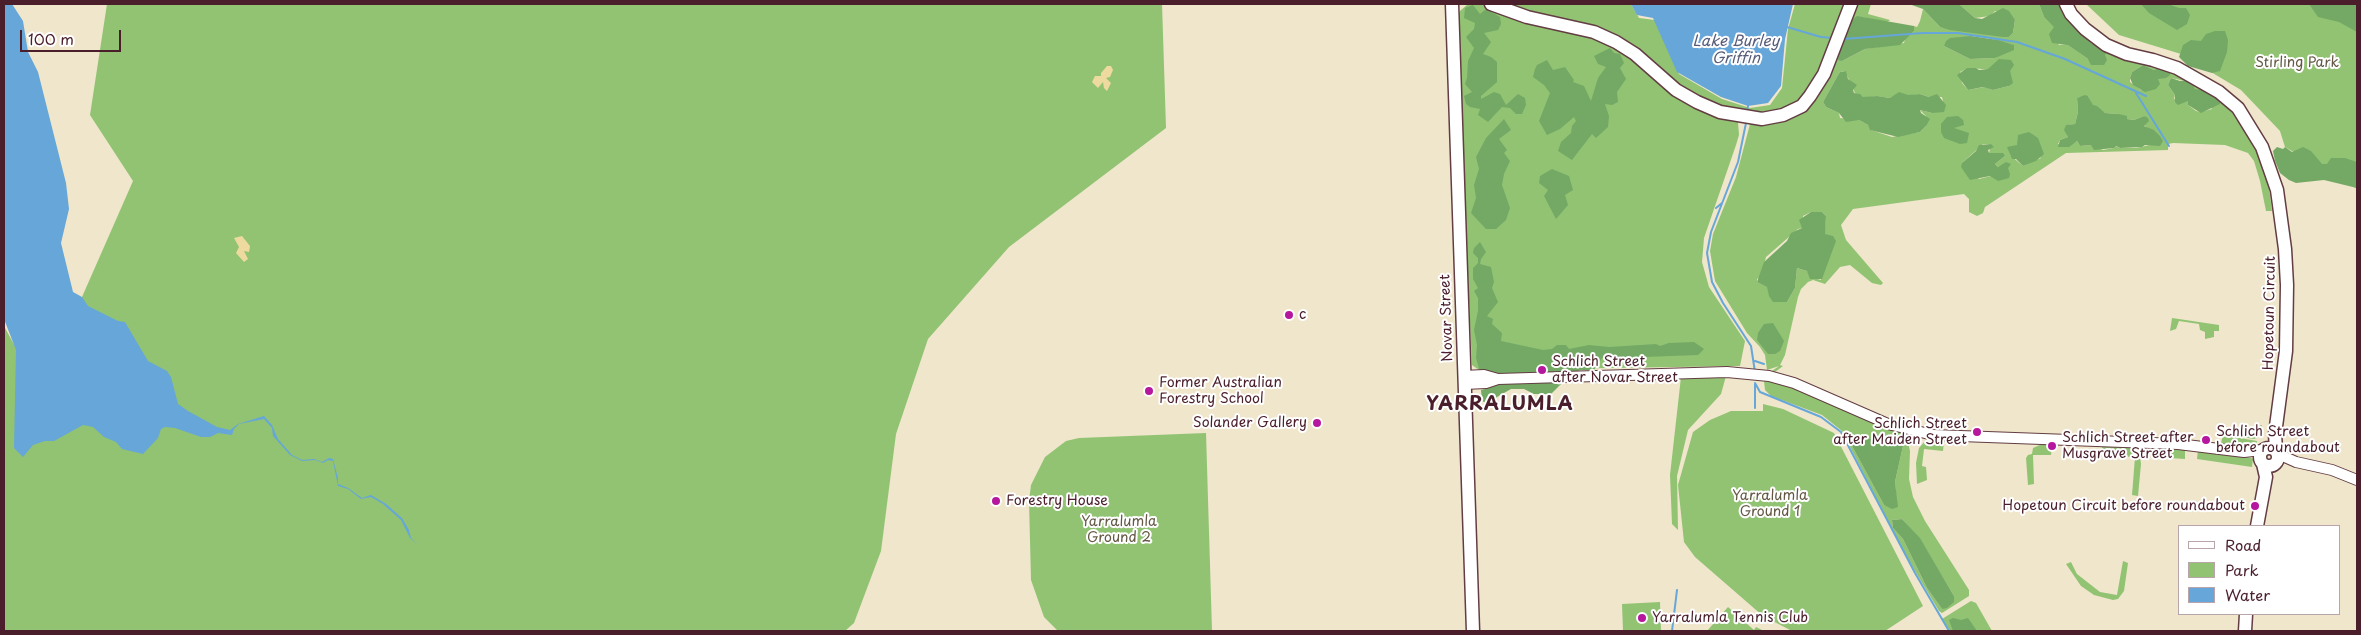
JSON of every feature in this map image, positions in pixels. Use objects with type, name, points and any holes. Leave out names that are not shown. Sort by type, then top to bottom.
[{"type":"main road","points":[[1491,4],[1527,17],[1594,32],[1616,42],[1635,54],[1676,90],[1696,102],[1720,112],[1747,117],[1772,118],[1802,106],[1824,74],[1851,4]]},
{"type":"main road","name":"Hopetoun Circuit","points":[[2066,4],[2085,29],[2106,45],[2127,54],[2177,68],[2219,92],[2238,108],[2262,147],[2277,190],[2285,249],[2287,285],[2286,351],[2275,434],[2258,525]]},
{"type":"main road","name":"Novar Street","points":[[1454,6],[1473,631]]},
{"type":"main road","points":[[2244,631],[2246,615]]},
{"type":"street","points":[[1464,380],[1486,383],[1498,379],[1679,373],[1746,374],[1763,376],[1812,389],[1888,424],[1933,435],[2178,444],[2270,456],[2332,470],[2357,480]]},
{"type":"green space","points":[[107,4],[1162,4],[1166,128],[1009,247],[928,339],[896,434],[881,551],[854,623],[845,631],[4,631],[4,326],[17,350],[82,297],[133,181],[90,115]]},
{"type":"green space","points":[[1468,4],[1481,4],[1597,38],[1619,48],[1706,111],[1738,122],[1739,135],[1704,238],[1702,262],[1709,287],[1745,341],[1740,366],[1479,370],[1472,365],[1456,20],[1460,11]]},
{"type":"green space","points":[[1501,4],[1631,4],[1639,18],[1655,20],[1679,74],[1722,99],[1750,108],[1770,105],[1782,88],[1788,29],[1795,4],[1844,4],[1820,71],[1799,103],[1774,115],[1722,109],[1678,87],[1637,51]]},
{"type":"green space","points":[[1856,4],[1871,4],[1868,14],[1890,20],[1886,23],[1862,17],[1839,51],[1842,61],[1865,49],[1904,43],[1905,39],[1914,31],[1914,26],[1917,27],[1923,9],[1940,27],[2009,37],[2013,33],[2015,20],[1995,11],[1990,16],[1975,18],[1959,4],[2039,4],[2044,17],[2055,27],[2053,30],[2059,45],[2067,44],[2088,59],[2092,44],[2082,32],[2166,67],[2228,103],[2260,156],[2268,180],[2272,211],[2266,211],[2254,161],[2248,153],[2225,145],[2173,143],[2168,144],[2168,150],[2066,153],[1985,207],[1983,213],[1977,216],[1969,212],[1969,199],[1964,194],[1853,209],[1841,225],[1846,240],[1883,283],[1881,285],[1872,283],[1850,265],[1840,267],[1825,284],[1813,280],[1808,282],[1801,289],[1798,297],[1785,355],[1780,365],[1783,366],[1775,372],[1772,371],[1779,366],[1767,370],[1765,355],[1747,333],[1715,281],[1710,251],[1713,234],[1736,177],[1750,124],[1773,123],[1798,114]],"holes":[[[1971,36],[1988,38],[2013,45],[1995,58],[1970,59],[1944,46]],[[2143,65],[2154,70],[2161,68],[2158,79],[2141,90],[2130,82],[2132,72]],[[1968,68],[2010,71],[2009,86],[1993,90],[1984,87],[1968,90],[1962,83],[1960,72]],[[1845,71],[1855,93],[1865,98],[1876,96],[1890,98],[1920,94],[1929,97],[1942,97],[1943,101],[1932,113],[1920,110],[1926,116],[1926,126],[1920,132],[1892,137],[1871,130],[1868,125],[1859,120],[1840,118],[1839,113],[1826,107],[1823,102],[1840,72]],[[2171,78],[2185,81],[2195,89],[2202,91],[2212,109],[2201,112],[2196,111],[2188,105],[2188,101],[2174,99],[2175,95],[2168,85]],[[2088,96],[2093,106],[2105,113],[2119,114],[2127,119],[2134,120],[2144,116],[2148,121],[2144,125],[2157,136],[2150,145],[2136,148],[2120,148],[2115,146],[2114,148],[2103,150],[2091,145],[2080,146],[2077,141],[2067,146],[2058,144],[2060,140],[2068,137],[2065,130],[2068,125],[2075,124],[2078,112],[2077,98]],[[2018,137],[2041,158],[2023,166],[2010,155],[2019,142]],[[1983,144],[1991,144],[1989,153],[2005,156],[1995,164],[1998,167],[2003,165],[1991,176],[1979,179],[1962,163]],[[1811,212],[1822,212],[1826,216],[1821,280],[1814,278],[1807,271],[1797,268],[1795,288],[1787,302],[1769,292],[1768,287],[1757,282],[1757,279],[1761,276],[1766,257],[1798,229],[1802,228],[1803,216]]]},
{"type":"green space","points":[[1909,4],[1959,4],[1975,18],[1982,19],[2003,8],[2009,11],[2015,20],[2013,33],[2009,37],[2003,37],[1950,30],[1940,27],[1923,9]]},
{"type":"green space","points":[[2039,4],[2060,4],[2092,44],[2097,43],[2107,51],[2105,55],[2107,60],[2104,65],[2091,65],[2088,59],[2068,45],[2052,43],[2049,34],[2054,27],[2044,17]]},
{"type":"green space","name":"Stirling Park","points":[[2086,4],[2357,4],[2357,189],[2285,147],[2280,131],[2241,90],[2181,54],[2119,35]]},
{"type":"green space","points":[[2141,4],[2168,4],[2179,8],[2186,8],[2190,15],[2187,24],[2177,30],[2149,13]]},
{"type":"green space","points":[[2309,4],[2357,4],[2357,32],[2339,22],[2318,17]]},
{"type":"green space","points":[[1473,5],[1480,14],[1486,9],[1500,17],[1501,24],[1498,30],[1484,33],[1491,42],[1483,54],[1497,62],[1497,82],[1481,96],[1481,99],[1494,92],[1500,94],[1506,105],[1518,94],[1525,98],[1526,105],[1522,114],[1516,114],[1510,108],[1502,107],[1488,122],[1478,115],[1480,109],[1466,104],[1464,96],[1472,92],[1465,84],[1468,61],[1474,48],[1466,37],[1474,29],[1475,23],[1464,18],[1465,8]]},
{"type":"green space","points":[[1857,16],[1914,26],[1914,31],[1900,45],[1865,49],[1842,61],[1838,60],[1839,51],[1853,19]]},
{"type":"green space","points":[[2215,31],[2225,31],[2228,40],[2227,52],[2220,71],[2212,73],[2188,66],[2179,57],[2183,45],[2191,40],[2201,41],[2206,34]]},
{"type":"green space","points":[[1971,36],[1998,40],[2014,45],[2014,50],[1995,58],[1970,59],[1944,46],[1950,38]]},
{"type":"green space","points":[[1610,48],[1614,53],[1620,54],[1624,63],[1620,68],[1626,79],[1617,92],[1618,102],[1612,105],[1605,104],[1609,116],[1608,127],[1596,138],[1592,134],[1572,160],[1558,151],[1561,142],[1571,133],[1572,126],[1576,121],[1574,117],[1560,129],[1547,135],[1539,121],[1550,93],[1544,85],[1533,77],[1535,69],[1537,65],[1547,60],[1553,70],[1565,67],[1574,80],[1573,82],[1584,86],[1591,101],[1598,78],[1606,67],[1598,64],[1594,56]]},
{"type":"green space","points":[[1999,59],[2011,60],[2014,65],[2010,71],[2013,83],[2009,86],[1993,90],[1983,87],[1968,90],[1957,75],[1967,68],[1988,69]]},
{"type":"green space","points":[[2143,65],[2154,70],[2161,67],[2170,71],[2170,75],[2166,78],[2158,79],[2160,84],[2156,89],[2145,92],[2133,85],[2130,78],[2132,72]]},
{"type":"green space","points":[[1846,71],[1848,79],[1857,85],[1853,90],[1854,93],[1860,94],[1863,97],[1877,96],[1890,98],[1899,92],[1929,97],[1937,94],[1946,105],[1944,112],[1932,113],[1920,110],[1921,113],[1930,119],[1926,126],[1920,132],[1898,137],[1870,130],[1868,125],[1859,120],[1846,122],[1839,113],[1826,107],[1823,102],[1840,72]]},
{"type":"green space","points":[[2171,78],[2180,81],[2190,80],[2195,89],[2206,90],[2219,96],[2220,104],[2201,113],[2188,105],[2188,101],[2178,105],[2175,102],[2175,95],[2168,85]]},
{"type":"green space","points":[[2085,95],[2088,96],[2093,105],[2105,113],[2119,114],[2127,116],[2127,119],[2134,120],[2144,116],[2148,118],[2149,121],[2144,126],[2154,130],[2160,136],[2163,141],[2160,146],[2145,145],[2142,147],[2120,148],[2116,146],[2114,148],[2094,150],[2091,145],[2080,146],[2077,141],[2069,147],[2058,147],[2060,140],[2068,137],[2064,130],[2066,125],[2075,124],[2078,112],[2077,98]]},
{"type":"green space","points":[[1958,116],[1963,120],[1964,125],[1954,128],[1969,133],[1967,143],[1960,144],[1944,138],[1941,132],[1941,124],[1947,117]]},
{"type":"green space","points":[[1504,119],[1511,130],[1499,139],[1507,150],[1504,153],[1510,161],[1504,174],[1502,185],[1510,208],[1506,220],[1496,229],[1486,229],[1471,213],[1476,198],[1474,185],[1479,169],[1476,157],[1486,138]]},
{"type":"green space","points":[[2029,132],[2038,138],[2044,154],[2036,161],[2023,166],[2016,159],[2012,159],[2007,147],[2017,145],[2018,135]]},
{"type":"green space","points":[[1991,144],[1994,147],[1988,150],[1989,153],[2003,153],[2005,156],[1995,164],[1998,167],[2006,162],[2011,164],[2008,168],[2009,178],[1998,181],[1990,176],[1970,180],[1961,167],[1962,163],[1976,151],[1979,145]]},
{"type":"green space","points":[[2277,147],[2283,149],[2285,147],[2292,152],[2303,147],[2311,151],[2322,164],[2327,164],[2331,158],[2345,158],[2357,162],[2357,188],[2324,180],[2296,183],[2289,180],[2280,173],[2275,161],[2273,151]]},
{"type":"green space","points":[[1552,169],[1569,176],[1573,190],[1565,195],[1568,205],[1556,219],[1544,196],[1548,190],[1539,183],[1540,176]]},
{"type":"green space","points":[[1811,212],[1822,212],[1826,216],[1825,234],[1833,236],[1836,241],[1822,279],[1810,279],[1807,271],[1797,268],[1795,288],[1787,302],[1773,302],[1767,287],[1757,282],[1764,262],[1787,241],[1791,233],[1802,228],[1799,220]]},
{"type":"green space","points":[[1480,242],[1486,252],[1480,264],[1491,267],[1494,282],[1492,288],[1498,302],[1487,316],[1493,319],[1492,324],[1502,333],[1501,341],[1543,350],[1552,349],[1557,345],[1566,345],[1569,349],[1589,345],[1609,347],[1656,344],[1660,346],[1669,343],[1694,342],[1704,349],[1698,355],[1644,357],[1636,365],[1628,366],[1621,357],[1602,358],[1594,370],[1580,370],[1564,381],[1551,394],[1534,394],[1524,389],[1511,389],[1497,397],[1490,405],[1482,401],[1481,390],[1485,389],[1479,381],[1480,372],[1476,358],[1477,345],[1474,330],[1478,311],[1478,298],[1474,291],[1478,288],[1473,279],[1473,268],[1478,263],[1478,258],[1473,253],[1474,248]]},
{"type":"green space","points":[[2172,318],[2219,325],[2219,331],[2214,331],[2214,337],[2205,339],[2205,332],[2200,330],[2199,324],[2179,321],[2176,329],[2170,331]]},
{"type":"green space","points":[[1773,323],[1784,341],[1780,351],[1775,354],[1768,354],[1757,340],[1758,333],[1764,324]]},
{"type":"green space","points":[[1726,376],[1721,394],[1688,430],[1677,476],[1678,530],[1672,524],[1670,475],[1681,377]]},
{"type":"green space","points":[[1764,381],[1774,382],[1814,394],[1865,419],[1901,433],[1907,438],[1910,451],[1909,479],[1913,497],[1925,521],[1969,590],[1969,596],[1942,613],[1939,611],[1906,556],[1842,431],[1822,415],[1771,396],[1765,390]],"holes":[[[1859,434],[1866,439],[1900,442],[1903,446],[1895,482],[1897,507],[1884,505],[1852,446]],[[1902,519],[1920,539],[1954,596],[1942,609],[1927,588],[1903,539],[1893,528],[1892,520]]]},
{"type":"green space","name":"Yarralumla Ground 1","points":[[1763,404],[1783,409],[1834,433],[1923,606],[1885,631],[1792,631],[1763,616],[1695,557],[1684,542],[1678,485],[1693,432],[1710,420],[1731,411],[1763,411]]},
{"type":"green space","points":[[2241,424],[2244,425],[2244,429],[2254,431],[2255,427],[2262,425],[2259,437],[2254,439],[2230,435],[2233,428],[2240,429]]},
{"type":"green space","name":"Yarralumla Ground 2","points":[[1206,433],[1212,631],[1058,631],[1044,617],[1031,580],[1029,501],[1031,485],[1045,457],[1066,441],[1079,438]]},
{"type":"green space","points":[[1854,434],[1878,441],[1900,442],[1903,446],[1895,482],[1898,507],[1892,509],[1884,505],[1852,446],[1850,438]]},
{"type":"green space","points":[[2223,435],[2257,441],[2256,447],[2221,443]]},
{"type":"green space","points":[[1925,441],[1944,441],[1943,451],[1924,449],[1922,466],[1926,467],[1927,480],[1917,484],[1916,463],[1919,448]]},
{"type":"green space","points":[[2042,444],[2052,445],[2051,455],[2033,455],[2034,484],[2028,485],[2026,458],[2032,454],[2033,448]]},
{"type":"green space","points":[[2102,447],[2128,447],[2135,450],[2135,457],[2102,456]]},
{"type":"green space","points":[[2159,449],[2185,450],[2185,459],[2155,457],[2155,451]]},
{"type":"green space","points":[[2198,450],[2251,458],[2253,459],[2252,467],[2197,459]]},
{"type":"green space","points":[[2135,457],[2140,457],[2141,464],[2138,496],[2132,495]]},
{"type":"green space","points":[[1902,519],[1920,538],[1954,596],[1954,602],[1947,608],[1942,609],[1927,588],[1903,539],[1893,528],[1892,520]]},
{"type":"green space","points":[[2123,561],[2128,563],[2124,591],[2118,599],[2113,600],[2094,595],[2081,586],[2066,564],[2071,562],[2077,574],[2100,592],[2117,595]]},
{"type":"green space","points":[[1971,601],[1976,603],[1992,631],[1950,631],[1942,619]]},
{"type":"green space","name":"Yarralumla Tennis Club","points":[[1660,602],[1661,631],[1623,631],[1622,604]]},
{"type":"green space","points":[[1728,607],[1754,630],[1756,627],[1764,631],[1707,631]]},
{"type":"green space","points":[[1953,618],[1961,620],[1968,618],[1977,631],[1953,631],[1949,620]]},
{"type":"sand","points":[[1107,66],[1111,66],[1113,70],[1110,77],[1106,78],[1111,83],[1107,91],[1104,88],[1103,82],[1098,88],[1092,82],[1095,76],[1101,76],[1101,73]]},
{"type":"sand","points":[[242,236],[250,246],[249,252],[244,251],[248,259],[244,262],[236,253],[239,247],[234,238]]},
{"type":"water","points":[[4,4],[12,4],[23,21],[28,52],[38,72],[66,183],[69,209],[61,243],[73,292],[82,297],[88,306],[118,321],[125,322],[148,361],[167,371],[171,377],[178,404],[217,427],[230,430],[238,424],[264,416],[272,425],[278,439],[292,455],[302,460],[314,459],[322,462],[329,458],[333,459],[338,484],[348,488],[362,498],[371,495],[386,504],[402,518],[411,538],[418,545],[410,538],[401,520],[383,504],[371,497],[361,499],[348,489],[338,486],[333,461],[328,460],[323,463],[315,460],[302,461],[290,455],[273,436],[272,428],[264,419],[239,424],[234,429],[232,435],[218,433],[210,437],[201,437],[175,428],[165,427],[161,429],[158,438],[143,454],[122,449],[116,442],[104,437],[93,427],[83,425],[54,441],[45,441],[33,445],[23,457],[14,448],[16,350],[4,319]]},
{"type":"water","name":"Lake Burley Griffin","points":[[1631,4],[1793,4],[1785,39],[1781,86],[1768,103],[1748,106],[1721,97],[1677,72],[1653,18],[1637,15]]},
{"type":"waterway","points":[[1787,27],[1821,37],[1833,38]]},
{"type":"waterway","points":[[1843,39],[1923,33],[1958,33],[2017,42],[2065,59],[2146,96]]},
{"type":"waterway","points":[[2136,93],[2169,146]]},
{"type":"waterway","points":[[1747,111],[1748,106]]},
{"type":"waterway","points":[[1746,123],[1738,162],[1711,232],[1707,253],[1712,282],[1723,303],[1751,346],[1755,372]]},
{"type":"waterway","points":[[1716,208],[1722,203]]},
{"type":"waterway","points":[[1755,361],[1764,364]]},
{"type":"waterway","points":[[1755,383],[1760,392],[1821,417],[1841,432],[1915,573],[1949,631]]},
{"type":"waterway","points":[[1755,384],[1755,408]]},
{"type":"waterway","points":[[1672,631],[1677,590]]},
{"type":"place","name":"c","points":[[1289,315]]},
{"type":"place","name":"Schlich Street after Novar Street","points":[[1542,370]]},
{"type":"place","name":"Former Australian Forestry School","points":[[1149,391]]},
{"type":"place","name":"Solander Gallery","points":[[1317,423]]},
{"type":"place","name":"Schlich Street after Maiden Street","points":[[1977,432]]},
{"type":"place","name":"Schlich Street before roundabout","points":[[2206,440]]},
{"type":"place","name":"Schlich Street after Musgrave Street","points":[[2052,446]]},
{"type":"place","name":"Forestry House","points":[[996,501]]},
{"type":"place","name":"Hopetoun Circuit before roundabout","points":[[2255,506]]},
{"type":"place","name":"Yarralumla Tennis Club","points":[[1642,618]]},
{"type":"district","name":"YARRALUMLA","points":[[1500,405]]}]
